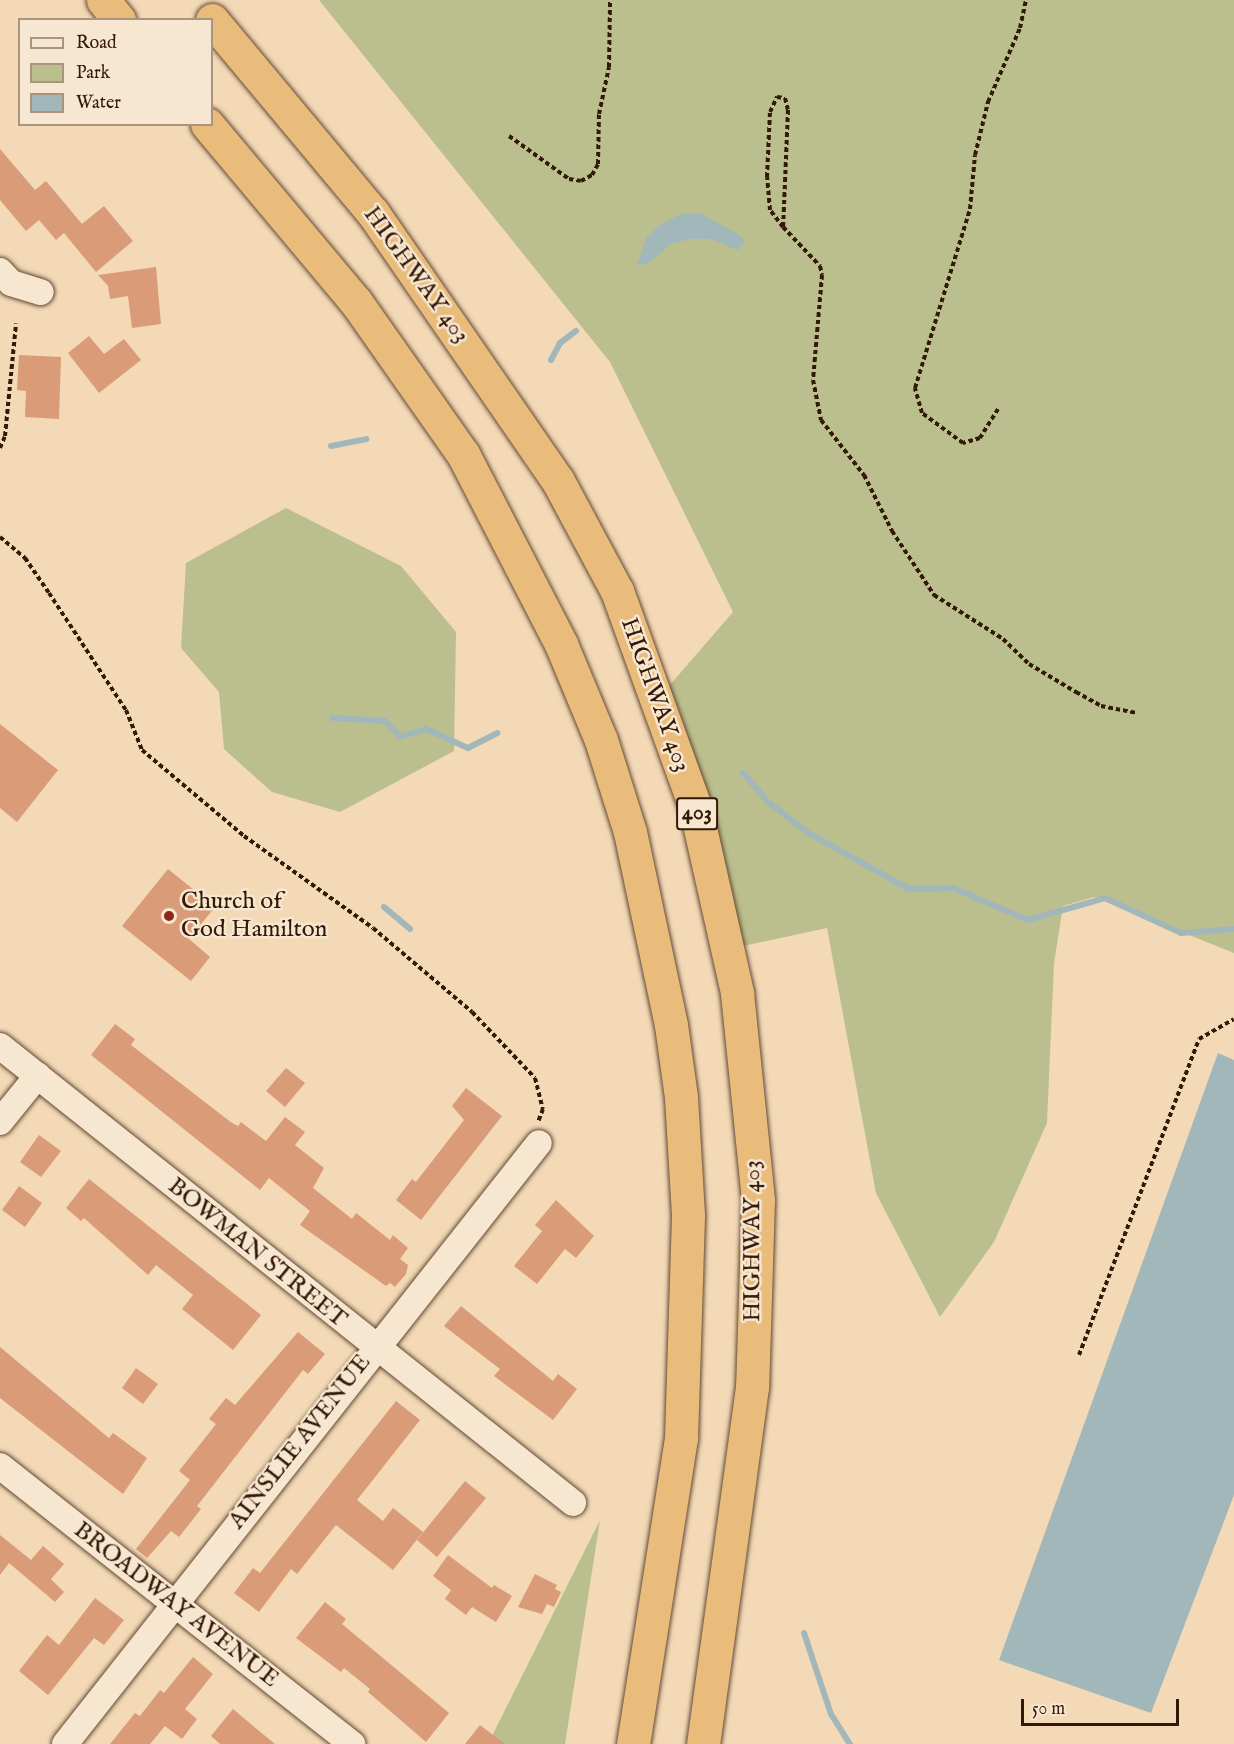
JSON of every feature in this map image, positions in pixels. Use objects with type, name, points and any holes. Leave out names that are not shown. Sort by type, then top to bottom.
[{"type":"highway","points":[[103,0],[117,18]]},
{"type":"highway","name":"HIGHWAY 403","points":[[195,0],[209,18]]},
{"type":"highway","name":"HIGHWAY 403","points":[[213,22],[373,213],[558,481],[617,591],[695,806],[737,993],[758,1200],[752,1387],[703,1744]]},
{"type":"highway","points":[[209,126],[356,302],[463,454],[561,644],[601,740],[630,832],[671,1025],[681,1097],[688,1216],[681,1438],[633,1744]]},
{"type":"street","points":[[0,271],[11,283],[41,292]]},
{"type":"street","name":"BOWMAN STREET","points":[[0,1046],[374,1348],[573,1503]]},
{"type":"street","points":[[0,1122],[38,1075]]},
{"type":"street","name":"AINSLIE AVENUE","points":[[65,1744],[374,1348],[538,1132]]},
{"type":"street","name":"BROADWAY AVENUE","points":[[0,1466],[352,1744]]},
{"type":"path","points":[[509,136],[569,179],[581,181],[592,175],[598,164],[599,114],[609,67],[610,0]]},
{"type":"path","points":[[999,409],[976,441],[963,443],[922,413],[915,388],[970,210],[975,155],[988,102],[1020,28],[1026,0]]},
{"type":"path","points":[[783,227],[788,110],[785,98],[777,97],[770,112],[767,177],[770,210],[783,227],[820,266],[822,275],[813,380],[821,420],[864,476],[917,573],[934,595],[1003,639],[1029,664],[1101,706],[1136,713]]},
{"type":"path","points":[[0,448],[5,436],[16,324]]},
{"type":"path","points":[[0,537],[25,558],[49,593],[126,710],[142,750],[244,836],[373,928],[472,1012],[535,1077],[543,1109],[538,1132]]},
{"type":"path","points":[[1079,1355],[1199,1039],[1234,1019]]},
{"type":"green space","points":[[319,0],[1234,0],[1234,953],[1094,897],[1063,906],[1054,963],[1047,1123],[994,1242],[940,1317],[876,1193],[827,928],[743,946],[717,831],[669,686],[733,612],[610,362]]},
{"type":"green space","points":[[286,508],[401,566],[456,632],[454,751],[340,812],[272,792],[224,749],[219,692],[181,648],[186,563]]},
{"type":"green space","points":[[600,1520],[565,1744],[488,1744]]},
{"type":"water","points":[[682,213],[702,214],[741,236],[745,243],[738,250],[710,239],[690,239],[671,244],[647,264],[637,265],[646,238],[658,226]]},
{"type":"water","points":[[1218,1053],[1234,1060],[1234,1495],[1151,1713],[999,1660]]},
{"type":"building","points":[[0,149],[35,190],[46,181],[82,224],[104,206],[133,241],[96,272],[64,233],[56,240],[39,220],[26,231],[0,200]]},
{"type":"building","points":[[156,267],[161,324],[132,328],[128,296],[110,299],[108,286],[98,275]]},
{"type":"building","points":[[89,336],[104,354],[124,339],[141,360],[99,393],[68,353]]},
{"type":"building","points":[[19,355],[61,357],[59,419],[25,417],[26,391],[17,390]]},
{"type":"building","points":[[0,724],[58,770],[17,822],[0,808]]},
{"type":"building","name":"Church of God Hamilton","points":[[168,869],[215,907],[189,939],[210,957],[191,981],[122,926]]},
{"type":"building","points":[[115,1024],[135,1039],[131,1045],[232,1123],[238,1126],[241,1122],[266,1141],[285,1117],[305,1132],[295,1145],[324,1168],[313,1188],[352,1219],[356,1213],[390,1240],[393,1235],[408,1248],[400,1259],[408,1265],[406,1274],[395,1287],[390,1283],[386,1286],[300,1225],[310,1211],[269,1178],[260,1190],[91,1055]]},
{"type":"building","points":[[286,1068],[305,1083],[285,1107],[266,1091]]},
{"type":"building","points":[[466,1088],[502,1116],[421,1220],[396,1200],[412,1179],[416,1182],[464,1120],[452,1106]]},
{"type":"building","points":[[39,1135],[61,1151],[41,1177],[20,1162]]},
{"type":"building","points":[[89,1179],[261,1315],[233,1350],[182,1309],[193,1295],[156,1265],[148,1275],[84,1218],[81,1221],[66,1208]]},
{"type":"building","points":[[19,1186],[42,1203],[25,1227],[2,1210]]},
{"type":"building","points":[[556,1200],[594,1236],[576,1258],[565,1249],[537,1284],[514,1266],[542,1231],[535,1225]]},
{"type":"building","points":[[461,1306],[553,1381],[558,1374],[577,1389],[553,1420],[494,1376],[500,1369],[444,1326]]},
{"type":"building","points":[[298,1332],[325,1354],[308,1374],[303,1370],[197,1506],[201,1509],[179,1537],[171,1531],[147,1558],[136,1549],[190,1480],[179,1471],[216,1424],[209,1419],[226,1398],[235,1405]]},
{"type":"building","points":[[0,1347],[109,1438],[113,1433],[147,1458],[123,1494],[0,1398]]},
{"type":"building","points":[[136,1368],[158,1384],[143,1404],[122,1388]]},
{"type":"building","points":[[396,1401],[420,1420],[357,1500],[383,1521],[393,1508],[423,1532],[393,1570],[336,1525],[297,1574],[291,1569],[259,1612],[234,1593],[253,1568],[260,1573]]},
{"type":"building","points":[[465,1481],[486,1498],[437,1557],[417,1540]]},
{"type":"building","points":[[0,1535],[31,1560],[43,1546],[64,1564],[51,1579],[64,1592],[55,1602],[9,1563],[0,1575]]},
{"type":"building","points":[[448,1555],[492,1588],[494,1585],[512,1596],[496,1622],[472,1607],[466,1615],[445,1599],[451,1590],[433,1576]]},
{"type":"building","points":[[535,1574],[557,1585],[555,1589],[561,1592],[554,1607],[547,1604],[542,1614],[518,1607]]},
{"type":"building","points":[[95,1598],[124,1620],[104,1645],[94,1638],[48,1695],[19,1671],[47,1635],[59,1645]]},
{"type":"building","points":[[325,1602],[346,1619],[342,1624],[449,1713],[426,1742],[368,1692],[370,1689],[344,1668],[341,1672],[296,1638]]},
{"type":"building","points":[[193,1657],[213,1674],[185,1709],[197,1719],[182,1739],[165,1726],[150,1744],[110,1744],[135,1713],[140,1716],[160,1690],[164,1693]]},
{"type":"building","points":[[233,1709],[275,1744],[220,1744],[211,1736]]},
{"type":"building","points":[[480,1725],[505,1744],[465,1744]]},
{"type":"waterway","points":[[551,360],[560,343],[576,331]]},
{"type":"waterway","points":[[331,446],[366,439]]},
{"type":"waterway","points":[[333,718],[385,721],[400,737],[426,729],[468,748],[497,733]]},
{"type":"waterway","points":[[743,773],[768,802],[810,834],[909,889],[953,888],[1028,920],[1105,898],[1181,933],[1234,929]]},
{"type":"waterway","points":[[384,907],[410,929]]},
{"type":"waterway","points":[[804,1633],[831,1714],[850,1744]]},
{"type":"place","name":"Church of God Hamilton","points":[[169,916]]}]
